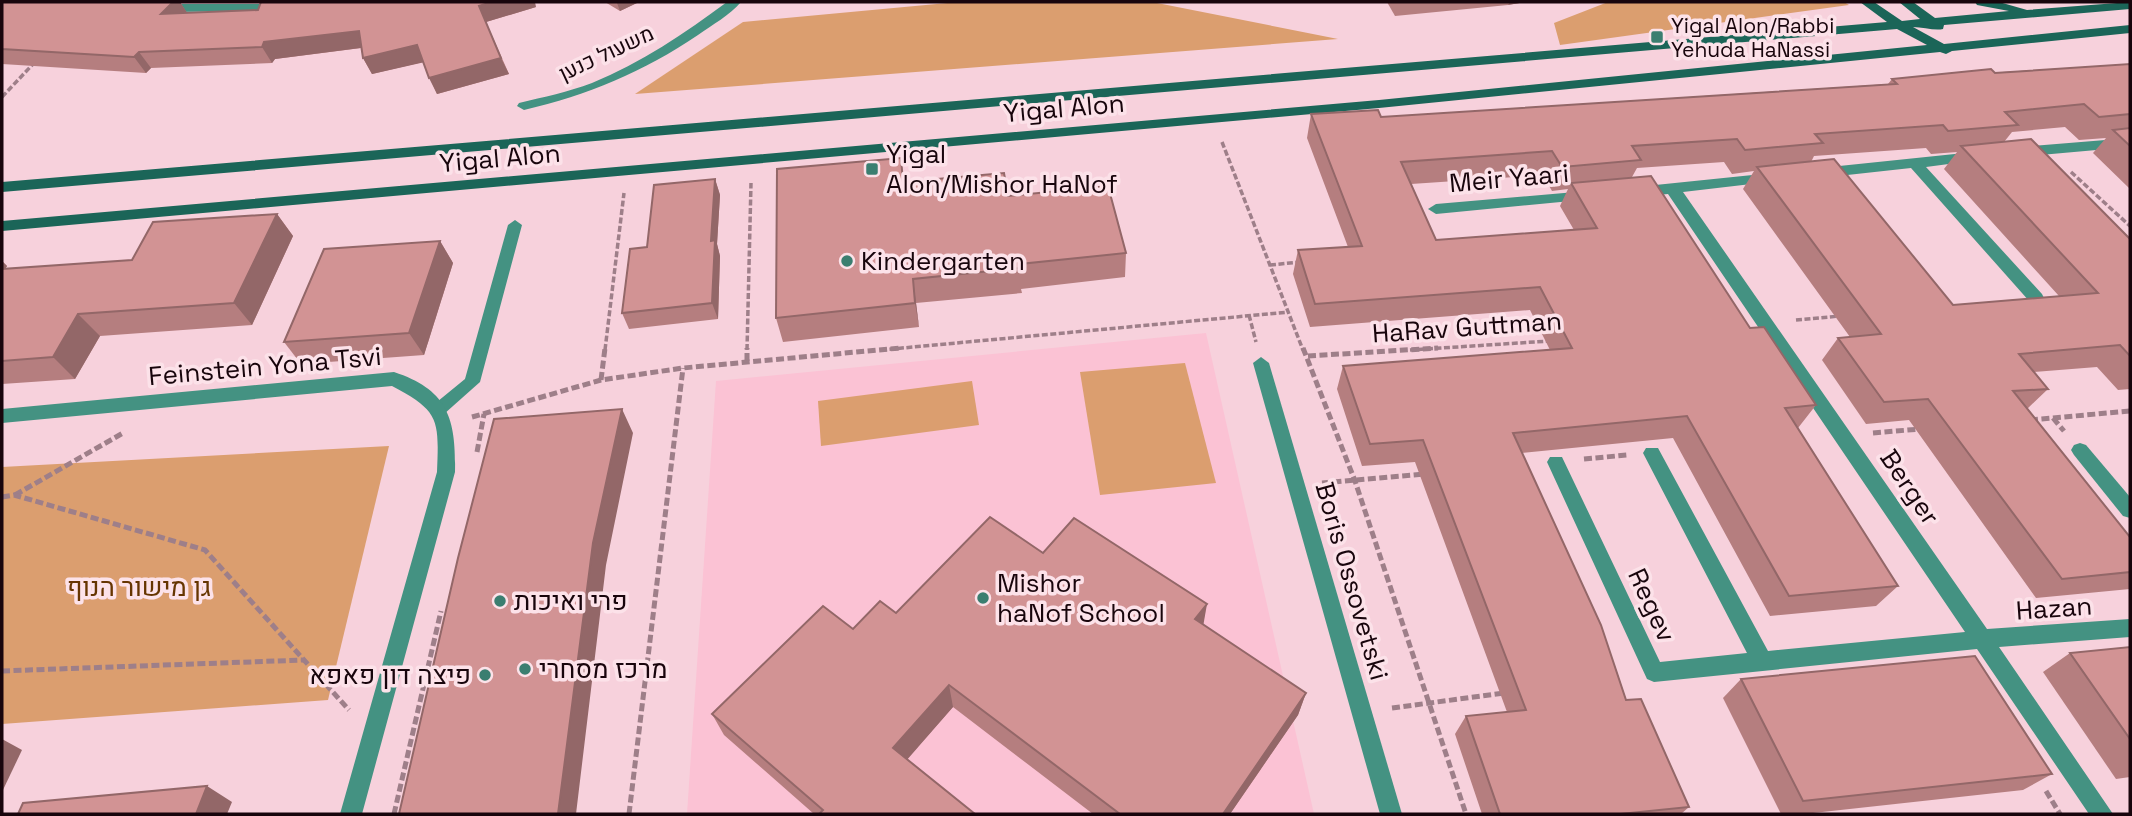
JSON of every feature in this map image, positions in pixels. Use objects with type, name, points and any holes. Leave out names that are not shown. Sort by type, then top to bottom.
[{"type":"main road","points":[[1866,2],[1946,50]]},
{"type":"main road","points":[[1905,2],[1937,23],[1946,50]]},
{"type":"main road","points":[[1982,2],[2038,14]]},
{"type":"main road","name":"Yigal Alon","points":[[2,187],[2130,5]]},
{"type":"main road","name":"Yigal Alon","points":[[2,226],[752,161],[1946,50],[2130,29]]},
{"type":"street","name":"משעול כנען","points":[[524,106],[577,93],[634,67],[703,26],[735,2]]},
{"type":"street","points":[[155,8],[299,7]]},
{"type":"street","name":"Meir Yaari","points":[[1436,209],[1796,176],[1845,176],[1914,163],[2130,142]]},
{"type":"street","points":[[1914,163],[2036,298]]},
{"type":"street","name":"Berger","points":[[1674,189],[2102,814]]},
{"type":"street","name":"Boris Ossovetski","points":[[1261,363],[1391,814]]},
{"type":"street","name":"Feinstein Yona Tsvi","points":[[2,416],[394,379],[428,396],[442,417]]},
{"type":"street","points":[[351,814],[371,734],[446,472],[442,417]]},
{"type":"street","points":[[2080,450],[2130,510]]},
{"type":"street","points":[[1653,453],[1762,661]]},
{"type":"street","name":"Regev","points":[[1556,462],[1654,672],[1982,639]]},
{"type":"street","name":"Hazan","points":[[1982,639],[2130,628]]},
{"type":"lane","points":[[442,417],[472,382],[515,225]]},
{"type":"path","points":[[2,97],[40,57]]},
{"type":"path","points":[[1213,118],[1355,481],[1466,814]]},
{"type":"path","points":[[2046,149],[2130,226]]},
{"type":"path","points":[[747,361],[752,161]]},
{"type":"path","points":[[601,380],[627,172]]},
{"type":"path","points":[[1270,265],[1310,261]]},
{"type":"path","points":[[442,417],[601,380],[683,368],[1289,312]]},
{"type":"path","points":[[1765,323],[1846,315]]},
{"type":"path","name":"HaRav Guttman","points":[[1308,356],[1554,341]]},
{"type":"path","points":[[1527,343],[1533,354]]},
{"type":"path","points":[[629,814],[683,368]]},
{"type":"path","points":[[2026,420],[2130,411]]},
{"type":"path","points":[[2,497],[14,495],[135,426]]},
{"type":"path","points":[[1843,436],[1922,429]]},
{"type":"path","points":[[1581,447],[1587,459]]},
{"type":"path","points":[[1556,462],[1653,453]]},
{"type":"path","points":[[1297,485],[1435,474]]},
{"type":"path","points":[[14,495],[205,550],[371,734]]},
{"type":"path","points":[[2,671],[303,660]]},
{"type":"path","points":[[1361,711],[1508,693]]},
{"type":"shaded area","name":"Mishor haNof School","points":[[1206,333],[1314,814],[687,814],[716,381]]},
{"type":"green space","points":[[958,2],[1152,2],[1338,39],[635,94],[743,22]]},
{"type":"green space","points":[[1608,2],[1844,2],[1849,5],[1560,45],[1554,23]]},
{"type":"green space","points":[[1185,363],[1216,483],[1100,495],[1080,372]]},
{"type":"green space","points":[[972,381],[979,425],[821,446],[818,401]]},
{"type":"green space","name":"גן מישור הנוף","points":[[389,446],[328,700],[2,724],[2,467]]},
{"type":"building","points":[[2,2],[173,2],[161,14],[258,10],[261,2],[492,2],[479,6],[501,58],[429,78],[417,45],[363,58],[359,31],[264,42],[262,47],[139,52],[134,57],[2,49]]},
{"type":"building","points":[[2130,64],[2130,114],[2099,117],[2084,104],[2005,112],[2018,125],[1948,131],[1943,125],[1815,134],[1823,143],[1745,150],[1737,139],[1632,146],[1641,160],[1562,167],[1552,151],[1401,162],[1436,240],[1597,228],[1571,183],[1651,176],[1750,328],[1764,327],[1816,405],[1785,408],[1898,586],[1789,596],[1687,416],[1513,433],[1601,625],[1626,700],[1641,699],[1689,807],[1620,814],[1500,814],[1466,716],[1526,710],[1423,440],[1370,444],[1343,366],[1572,348],[1540,287],[1315,304],[1298,250],[1362,246],[1311,114],[1378,110],[1381,117],[1897,84],[1892,79],[1991,69],[1995,73]]},
{"type":"building","points":[[2130,128],[2130,146],[2113,130]]},
{"type":"building","points":[[2031,139],[2130,239],[2130,356],[2120,345],[2019,354],[2048,389],[2013,391],[2130,537],[2130,572],[2062,579],[1928,399],[1884,402],[1838,338],[1881,334],[1757,167],[1834,159],[1953,305],[2098,293],[1961,146]]},
{"type":"building","points":[[901,158],[903,182],[1004,173],[1008,196],[1108,186],[1126,253],[913,279],[915,303],[776,318],[777,169]]},
{"type":"building","points":[[715,179],[711,241],[715,240],[712,303],[622,313],[630,249],[647,247],[654,185]]},
{"type":"building","points":[[277,214],[234,303],[78,314],[53,357],[2,361],[2,269],[132,260],[153,222]]},
{"type":"building","points":[[440,241],[409,333],[284,342],[324,249]]},
{"type":"building","points":[[622,409],[593,543],[558,814],[399,814],[458,558],[494,419]]},
{"type":"building","points":[[990,517],[1043,553],[1074,518],[1207,604],[1195,619],[1306,693],[1223,814],[1120,814],[949,685],[893,748],[975,814],[819,814],[823,810],[712,714],[823,606],[853,629],[880,601],[896,613]]},
{"type":"building","points":[[2130,647],[2130,739],[2070,653]]},
{"type":"building","points":[[1975,656],[2052,774],[1803,801],[1741,679]]},
{"type":"building","points":[[207,786],[196,814],[18,814],[23,803]]},
{"type":"place","name":"Yigal Alon/Rabbi Yehuda HaNassi","points":[[1657,37]]},
{"type":"place","name":"Yigal Alon/Mishor HaNof","points":[[872,169]]},
{"type":"place","name":"Kindergarten","points":[[847,261]]},
{"type":"place","name":"Mishor haNof School","points":[[983,598]]},
{"type":"place","name":"פרי ואיכות","points":[[500,601]]},
{"type":"place","name":"מרכז מסחרי","points":[[525,669]]},
{"type":"place","name":"פיצה דון פאפא","points":[[485,675]]}]
